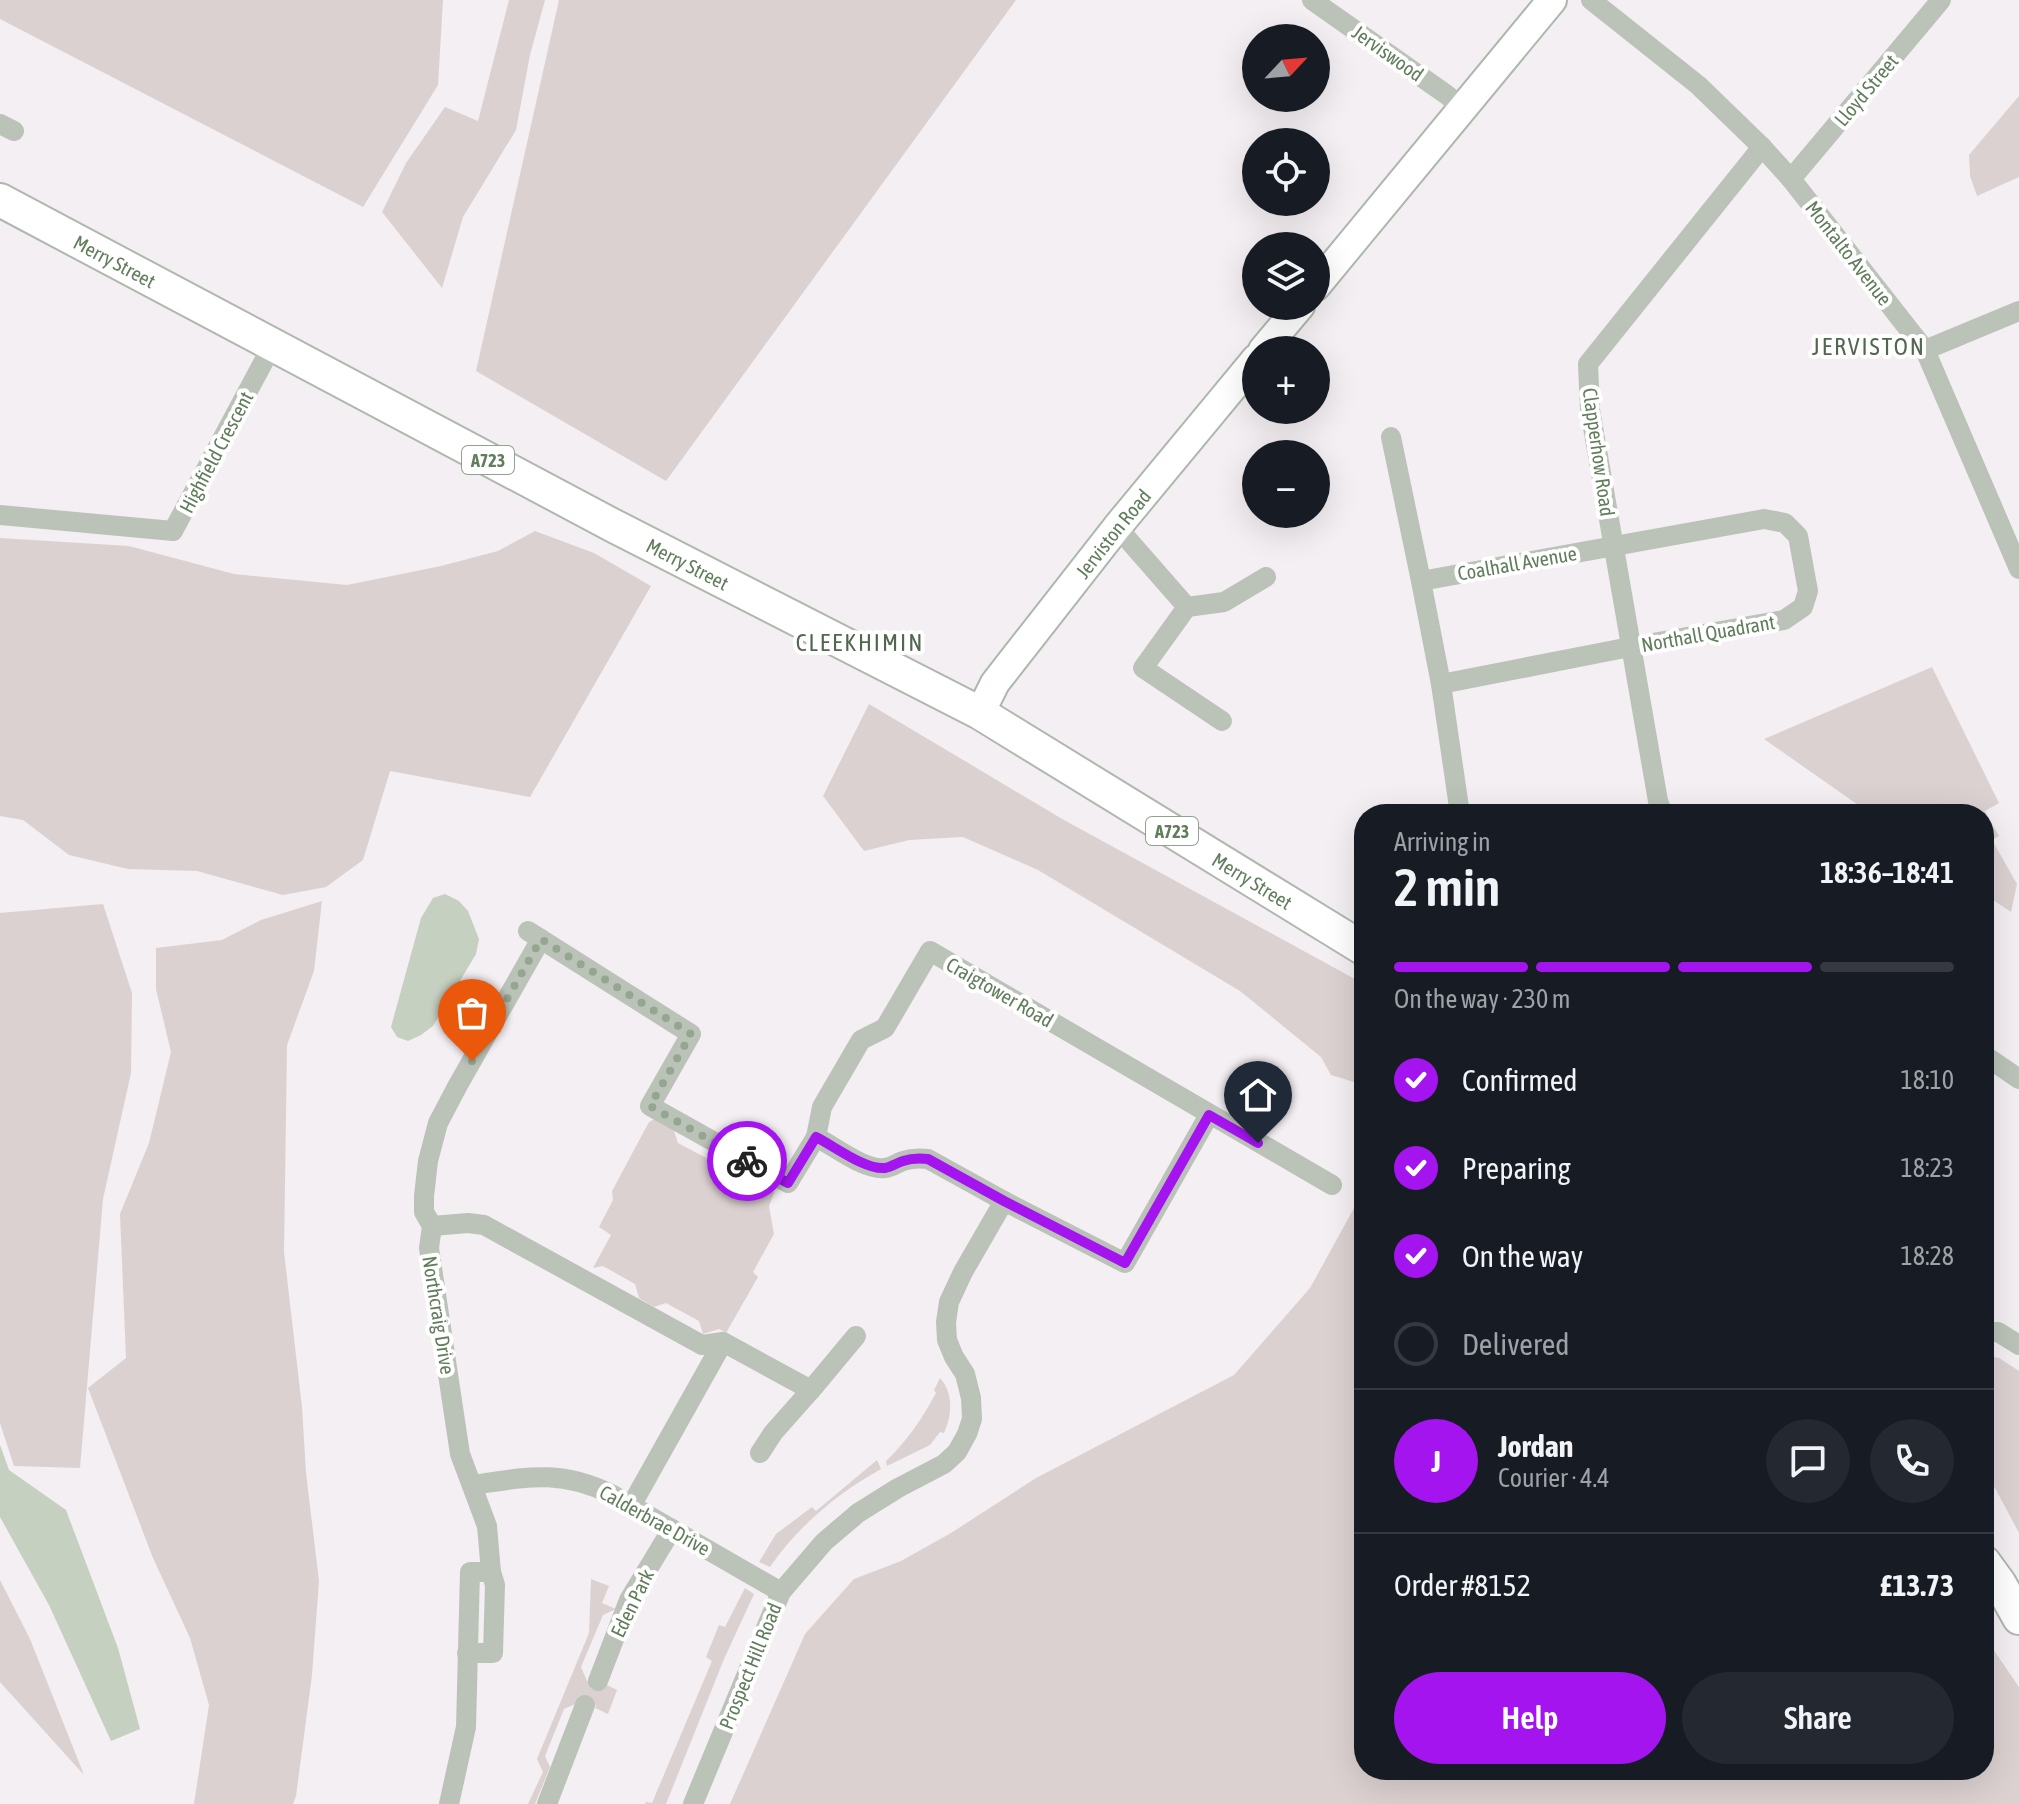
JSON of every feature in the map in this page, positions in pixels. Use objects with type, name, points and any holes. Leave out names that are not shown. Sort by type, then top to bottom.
[{"type":"main road","points":[[1330,269],[1552,0]]},
{"type":"main road","name":"Merry Street","points":[[0,200],[614,526],[980,713],[1354,943]]},
{"type":"main road","points":[[1275,336],[1288,320]]},
{"type":"main road","name":"Jerviston Road","points":[[980,713],[995,683],[1117,527],[1242,376]]},
{"type":"main road","points":[[2001,1582],[2019,1618]]},
{"type":"street","name":"Jerviswood","points":[[1312,0],[1463,108]]},
{"type":"street","name":"Montalto Avenue","points":[[1591,0],[1698,85],[1762,147],[1791,179],[1925,350],[2019,569]]},
{"type":"street","name":"Lloyd Street","points":[[1791,179],[1941,0]]},
{"type":"street","name":"Clapperhow Road","points":[[1659,804],[1590,410],[1588,364],[1762,147]]},
{"type":"street","points":[[1925,350],[2019,311]]},
{"type":"street","name":"Highfield Crescent","points":[[0,515],[173,531],[272,346]]},
{"type":"street","points":[[1391,437],[1441,684],[1459,804]]},
{"type":"street","name":"Northall Quadrant","points":[[1613,545],[1764,519],[1785,523],[1798,536],[1808,591],[1803,607],[1784,620],[1630,647]]},
{"type":"street","points":[[1117,527],[1187,607]]},
{"type":"street","name":"Coalhall Avenue","points":[[1421,581],[1613,545]]},
{"type":"street","points":[[1222,721],[1143,668],[1187,607],[1224,602],[1266,577]]},
{"type":"street","points":[[1441,684],[1630,647]]},
{"type":"street","name":"Northcraig Drive","points":[[449,1804],[466,1727],[470,1572],[491,1572],[487,1526],[460,1454],[429,1248],[432,1226],[424,1212],[424,1196],[428,1161],[438,1123],[534,935],[691,1034],[650,1106],[788,1183],[816,1137]]},
{"type":"street","name":"Craigtower Road","points":[[816,1137],[822,1107],[861,1040],[885,1028],[930,951],[1332,1185]]},
{"type":"street","points":[[1994,1062],[2019,1079]]},
{"type":"street","points":[[816,1137],[876,1168],[887,1168],[906,1160],[928,1159],[1125,1263],[1209,1115]]},
{"type":"street","name":"Prospect Hill Road","points":[[693,1804],[781,1592],[824,1542],[858,1513],[942,1465],[957,1452],[972,1419],[971,1398],[965,1374],[947,1340],[949,1302],[1004,1201]]},
{"type":"street","points":[[432,1226],[484,1225],[702,1345],[723,1342],[811,1390]]},
{"type":"street","points":[[1994,1332],[2019,1345]]},
{"type":"street","points":[[760,1453],[773,1433],[856,1336]]},
{"type":"street","points":[[631,1506],[723,1342]]},
{"type":"street","name":"Calderbrae Drive","points":[[473,1485],[540,1476],[592,1485],[781,1592]]},
{"type":"street","name":"Eden Park","points":[[598,1681],[629,1600],[672,1529]]},
{"type":"street","points":[[547,1804],[585,1705]]},
{"type":"shaded area","points":[[0,0],[443,0],[438,85],[363,207],[0,19]]},
{"type":"shaded area","points":[[509,0],[545,0],[530,55],[516,130],[463,217],[442,288],[382,212],[406,163],[445,107],[478,121]]},
{"type":"shaded area","points":[[559,0],[1016,0],[666,481],[476,371]]},
{"type":"shaded area","points":[[2019,96],[2019,177],[1977,196],[1970,176],[1969,155]]},
{"type":"shaded area","points":[[535,531],[594,553],[651,586],[530,797],[390,771],[363,860],[326,887],[283,895],[197,871],[128,869],[69,855],[23,820],[0,816],[0,538],[129,546],[234,574],[347,585],[498,551]]},
{"type":"shaded area","points":[[1932,667],[1999,803],[1994,806],[1857,804],[1764,739]]},
{"type":"shaded area","points":[[869,704],[1064,820],[1354,979],[1354,1082],[1331,1075],[1321,1057],[1240,991],[1038,870],[963,837],[909,840],[864,851],[823,796]]},
{"type":"shaded area","points":[[1994,844],[2017,884],[2011,912],[1994,901]]},
{"type":"shaded area","points":[[445,894],[459,901],[468,911],[479,939],[476,954],[433,1026],[408,1041],[397,1037],[391,1027],[421,918],[433,898]]},
{"type":"shaded area","points":[[322,901],[314,971],[287,1045],[284,1252],[319,1581],[312,1675],[296,1796],[293,1804],[194,1804],[209,1705],[190,1638],[153,1558],[88,1388],[126,1358],[120,1214],[149,1143],[171,1052],[156,989],[156,948],[222,940],[261,920]]},
{"type":"shaded area","points":[[103,904],[132,993],[131,1073],[103,1199],[80,1468],[14,1466],[0,1423],[0,913]]},
{"type":"shaded area","points":[[656,1118],[673,1128],[678,1143],[727,1169],[740,1166],[772,1184],[774,1193],[769,1206],[774,1234],[753,1272],[758,1277],[726,1333],[719,1329],[703,1334],[699,1321],[666,1303],[654,1307],[639,1298],[635,1284],[603,1266],[593,1268],[611,1235],[599,1227],[613,1200],[612,1191],[649,1122]]},
{"type":"shaded area","points":[[1354,1208],[1354,1780],[1994,1780],[1994,1651],[2019,1687],[2019,1804],[730,1804],[805,1634],[854,1579],[901,1561],[1036,1478],[1234,1375],[1310,1288]]},
{"type":"shaded area","points":[[1994,1357],[2019,1371],[2019,1533],[1995,1488]]},
{"type":"shaded area","points":[[940,1378],[948,1391],[950,1405],[944,1433],[940,1432],[930,1445],[887,1466],[886,1461],[925,1412]]},
{"type":"shaded area","points":[[0,1445],[9,1470],[66,1510],[118,1648],[140,1729],[111,1741],[49,1605],[0,1517]]},
{"type":"shaded area","points":[[877,1460],[881,1469],[820,1512],[793,1538],[770,1567],[759,1562],[776,1534],[812,1507],[816,1511]]},
{"type":"shaded area","points":[[591,1579],[609,1586],[602,1603],[616,1609],[603,1615],[581,1667],[587,1681],[617,1690],[608,1714],[580,1699],[564,1709],[545,1756],[550,1767],[535,1804],[528,1804],[543,1772],[537,1759],[589,1633]]},
{"type":"shaded area","points":[[0,1580],[30,1639],[84,1775],[0,1682]]},
{"type":"shaded area","points":[[745,1588],[754,1594],[724,1659],[666,1804],[645,1804],[652,1803],[712,1661],[706,1657],[719,1625],[725,1627]]},
{"type":"way so far","points":[[472,1061],[541,939],[691,1034],[650,1106],[747,1161]]},
{"type":"district","name":"JERVISTON","points":[[1869,346]]},
{"type":"district","name":"CLEEKHIMIN","points":[[860,642]]},
{"type":"route","points":[[747,1161],[788,1183],[816,1137],[876,1168],[887,1168],[906,1160],[928,1159],[1125,1263],[1209,1115],[1258,1143]]}]
